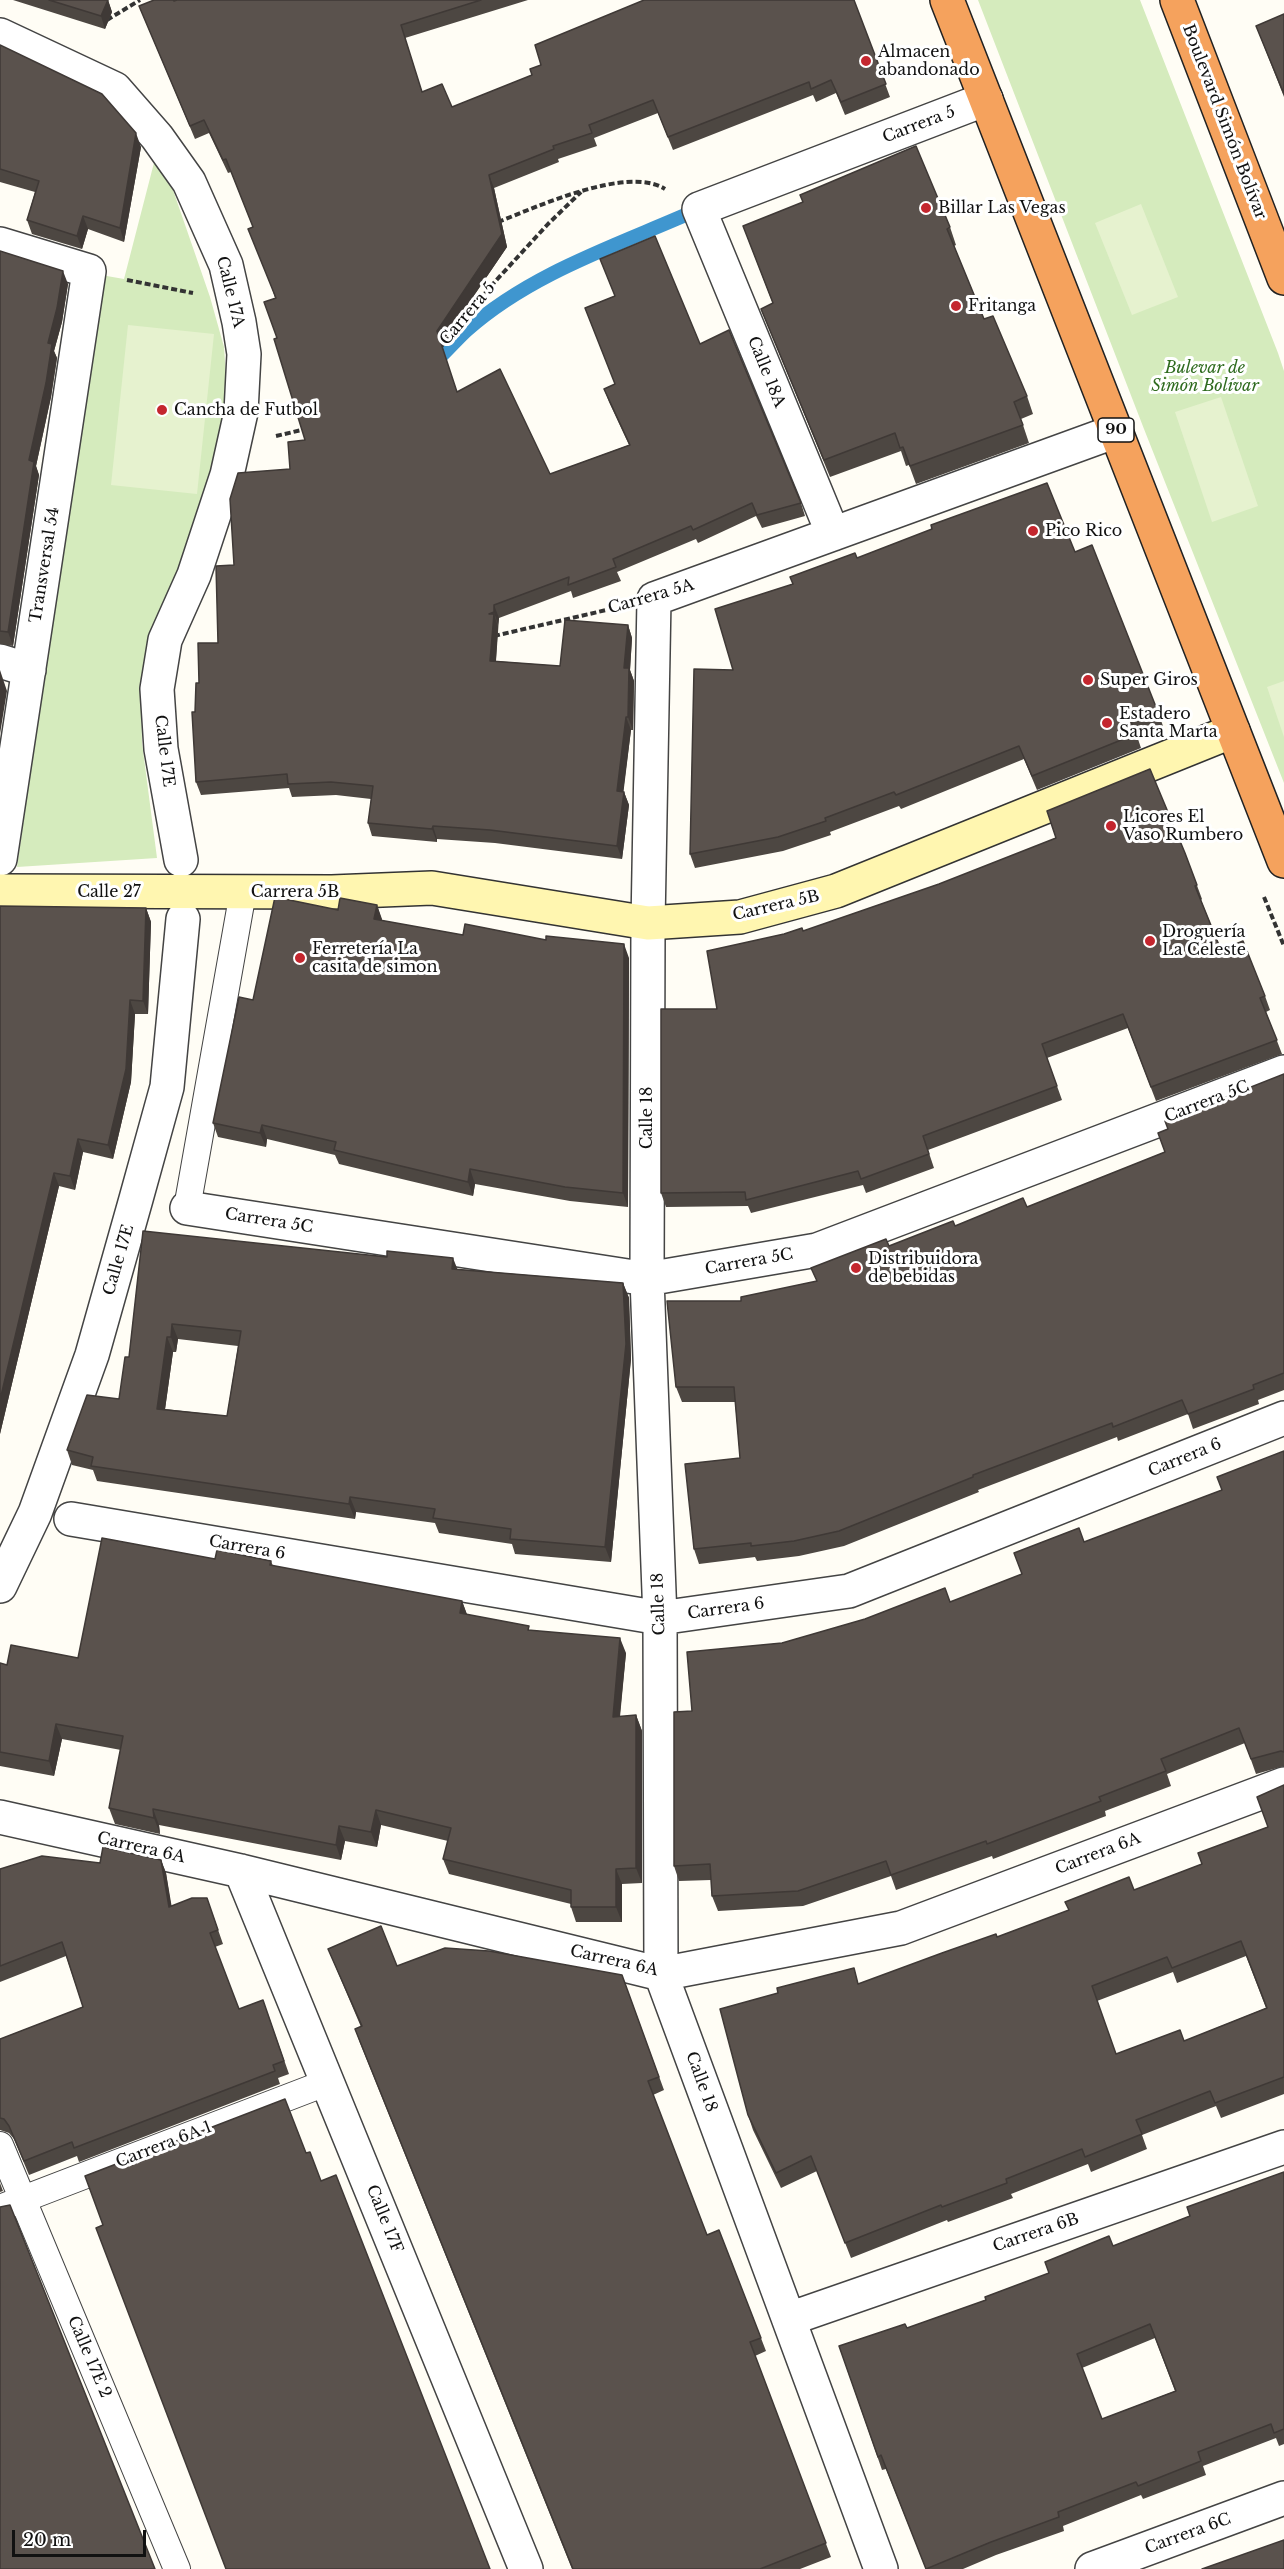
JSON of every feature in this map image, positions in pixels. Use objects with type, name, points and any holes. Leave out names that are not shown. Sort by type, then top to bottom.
[{"type":"highway","name":"90","points":[[947,0],[1284,861]]},
{"type":"highway","name":"Boulevard Simón Bolívar","points":[[1177,0],[1284,278]]},
{"type":"street","name":"Calle 17A","points":[[0,35],[115,89],[157,136],[189,182],[226,265],[244,354],[241,412],[226,475],[194,575],[165,640]]},
{"type":"street","name":"Carrera 5","points":[[699,209],[986,99]]},
{"type":"street","name":"Calle 18A","points":[[699,209],[833,534]]},
{"type":"street","points":[[0,244],[89,271]]},
{"type":"street","name":"Transversal 54","points":[[0,859],[14,666],[89,271]]},
{"type":"street","name":"Carrera 5A","points":[[654,599],[1116,431]]},
{"type":"street","name":"Calle 18","points":[[654,599],[648,922],[647,1279],[660,1618],[661,1974],[881,2569]]},
{"type":"street","name":"Calle 17E","points":[[165,640],[157,689],[161,749],[181,860]]},
{"type":"street","name":"Carrera 5B","points":[[231,892],[332,892],[432,888],[648,922],[740,917],[836,891],[1233,731]]},
{"type":"street","name":"Calle 27","points":[[0,891],[231,892]]},
{"type":"street","name":"Calle 17E","points":[[0,1586],[35,1513],[93,1355],[167,1087],[183,919]]},
{"type":"street","name":"Carrera 5C","points":[[187,1208],[647,1279],[817,1250],[1284,1072]]},
{"type":"street","name":"Carrera 6","points":[[71,1519],[660,1618],[849,1591],[1284,1418]]},
{"type":"street","name":"Carrera 6A","points":[[0,1817],[241,1871],[661,1974],[901,1928],[1284,1784]]},
{"type":"street","name":"Calle 17F","points":[[241,1871],[526,2569]]},
{"type":"street","name":"Carrera 6B","points":[[789,2319],[1284,2147]]},
{"type":"street","name":"Carrera 6C","points":[[1092,2569],[1284,2498]]},
{"type":"lane","points":[[187,1208],[231,892]]},
{"type":"lane","name":"Carrera 6A 1","points":[[11,2203],[328,2082]]},
{"type":"lane","name":"Calle 17E 2","points":[[0,2145],[11,2203],[177,2569]]},
{"type":"path","points":[[102,22],[140,0]]},
{"type":"path","points":[[495,224],[584,190],[622,183],[655,182],[699,209]]},
{"type":"path","name":"Carrera 5","points":[[433,356],[491,286],[548,224],[584,190]]},
{"type":"path","points":[[89,271],[234,303]]},
{"type":"path","points":[[234,443],[307,429]]},
{"type":"path","name":"Carrera 5A","points":[[488,638],[654,599]]},
{"type":"green space","name":"Bulevar de Simón Bolívar","points":[[978,0],[1140,0],[1278,353],[1284,371],[1284,783],[1144,429]]},
{"type":"green space","points":[[156,155],[173,190],[210,297],[224,347],[228,405],[215,470],[141,689],[142,743],[157,858],[17,867],[101,275],[124,279]]},
{"type":"green space","points":[[1141,204],[1178,297],[1132,315],[1095,223]]},
{"type":"green space","name":"Cancha de Futbol","points":[[128,325],[214,334],[197,494],[111,485]]},
{"type":"green space","points":[[1221,397],[1258,506],[1212,522],[1175,412]]},
{"type":"green space","points":[[1284,681],[1284,737],[1267,687]]},
{"type":"building","points":[[49,0],[108,0],[101,16]]},
{"type":"building","points":[[154,0],[481,0],[401,25],[422,92],[442,84],[452,107],[532,75],[530,69],[541,65],[535,45],[644,0],[854,0],[886,84],[841,102],[831,80],[811,89],[809,82],[668,137],[653,100],[589,125],[592,133],[553,146],[554,149],[489,175],[502,234],[437,331],[457,392],[500,369],[550,474],[630,445],[604,389],[615,384],[585,308],[615,296],[600,259],[655,236],[700,344],[729,330],[801,503],[757,515],[752,503],[693,530],[691,526],[613,559],[616,567],[568,585],[569,577],[494,605],[494,612],[489,614],[494,614],[490,661],[560,666],[565,620],[628,625],[624,668],[629,668],[628,717],[626,717],[617,791],[624,792],[617,846],[490,830],[433,826],[432,829],[368,823],[373,786],[331,782],[288,784],[287,774],[196,782],[192,712],[195,712],[196,683],[199,683],[198,643],[218,643],[216,566],[234,565],[230,499],[238,473],[290,469],[288,442],[305,440],[274,339],[277,338],[264,302],[276,298],[248,229],[253,227],[226,159],[223,160],[204,120],[190,126],[139,6]]},
{"type":"building","points":[[1284,14],[1284,94],[1256,26]]},
{"type":"building","points":[[0,45],[102,94],[136,133],[120,228],[83,216],[77,236],[27,220],[39,181],[0,169]]},
{"type":"building","points":[[916,146],[950,227],[947,229],[984,319],[993,316],[1027,396],[1014,402],[1023,425],[910,466],[895,433],[824,460],[761,309],[773,303],[743,226],[803,202],[800,195]]},
{"type":"building","points":[[0,251],[63,271],[48,343],[52,344],[46,383],[29,460],[34,462],[8,632],[0,631]]},
{"type":"building","points":[[1047,483],[1075,552],[1092,545],[1158,712],[1131,722],[1136,734],[1032,776],[1019,746],[896,795],[894,792],[825,818],[826,821],[778,837],[690,854],[694,669],[733,670],[715,609],[793,584],[790,577],[855,553],[857,558],[932,529],[931,525]]},
{"type":"building","points":[[1150,769],[1185,853],[1197,885],[1195,886],[1221,950],[1243,941],[1265,996],[1260,998],[1277,1040],[1151,1087],[1123,1014],[1042,1044],[1057,1086],[923,1136],[929,1154],[861,1179],[858,1171],[746,1200],[745,1192],[661,1193],[661,1009],[717,1009],[707,951],[802,928],[803,931],[939,884],[1056,838],[1047,811]]},
{"type":"building","points":[[275,897],[338,910],[340,898],[377,905],[374,919],[463,935],[465,924],[546,940],[546,936],[624,944],[623,1193],[565,1187],[470,1169],[468,1182],[334,1150],[336,1142],[262,1125],[260,1133],[213,1123],[239,997],[253,1000]]},
{"type":"building","points":[[0,906],[146,908],[143,1001],[130,1000],[126,1069],[108,1145],[78,1139],[70,1176],[54,1173],[0,1400]]},
{"type":"building","points":[[1284,1074],[1284,1373],[1253,1385],[1254,1389],[1188,1414],[1182,1400],[1113,1427],[1112,1423],[973,1475],[973,1477],[839,1531],[794,1541],[694,1549],[685,1464],[740,1458],[734,1387],[676,1387],[667,1301],[741,1301],[741,1297],[817,1281],[811,1268],[886,1239],[889,1246],[953,1221],[955,1226],[1023,1198],[1027,1207],[1165,1152],[1158,1133],[1168,1129],[1165,1121]]},
{"type":"building","points":[[143,1231],[387,1257],[387,1251],[453,1258],[452,1269],[623,1283],[626,1344],[605,1547],[510,1539],[511,1529],[433,1518],[435,1509],[350,1497],[349,1504],[91,1466],[93,1457],[67,1450],[87,1395],[119,1399],[125,1357],[129,1357]],"holes":[[[172,1324],[241,1331],[227,1416],[157,1409],[167,1337],[171,1337]]]},
{"type":"building","points":[[1284,1451],[1284,1752],[1251,1759],[1239,1728],[1161,1759],[1166,1771],[1099,1797],[1101,1801],[987,1844],[986,1841],[891,1875],[886,1861],[798,1891],[712,1896],[710,1864],[674,1866],[674,1712],[692,1711],[687,1652],[782,1643],[865,1619],[945,1588],[950,1602],[1022,1574],[1014,1553],[1079,1528],[1084,1542],[1222,1490],[1217,1477]]},
{"type":"building","points":[[102,1538],[215,1559],[217,1550],[271,1561],[270,1565],[462,1601],[460,1613],[529,1626],[528,1630],[620,1638],[613,1717],[636,1715],[636,1868],[616,1869],[616,1907],[571,1907],[571,1890],[443,1859],[451,1828],[376,1810],[371,1832],[339,1826],[336,1845],[153,1809],[154,1818],[109,1808],[123,1736],[56,1724],[49,1761],[0,1752],[0,1663],[7,1665],[11,1645],[78,1658]]},
{"type":"building","points":[[1284,1785],[1284,2077],[1215,2103],[1210,2091],[1136,2120],[1142,2134],[1085,2157],[1082,2149],[1006,2179],[1007,2183],[942,2207],[941,2205],[845,2243],[811,2156],[776,2173],[748,2115],[720,2009],[778,1993],[777,1988],[854,1968],[858,1984],[1069,1910],[1065,1902],[1129,1877],[1134,1890],[1202,1864],[1198,1853],[1268,1827],[1257,1797]],"holes":[[[1241,1941],[1267,2008],[1184,2041],[1180,2030],[1116,2054],[1092,1986],[1167,1957],[1172,1968]]]},
{"type":"building","points":[[103,1847],[161,1860],[169,1907],[192,1898],[207,1898],[218,1930],[210,1933],[239,2009],[263,2000],[284,2061],[273,2065],[275,2071],[74,2148],[72,2142],[24,2161],[9,2126],[4,2119],[0,2118],[0,2039],[83,2007],[62,1942],[0,1966],[0,1869],[42,1856],[100,1863]]},
{"type":"building","points":[[381,1926],[397,1966],[445,1948],[489,1951],[622,1975],[659,2077],[648,2081],[707,2235],[719,2230],[761,2338],[750,2342],[826,2543],[760,2569],[573,2569],[355,2029],[362,2026],[328,1949]]},
{"type":"building","points":[[285,2099],[306,2153],[310,2152],[321,2181],[336,2175],[490,2569],[226,2569],[96,2228],[103,2225],[85,2176]]},
{"type":"building","points":[[1284,2172],[1284,2429],[1274,2433],[1271,2424],[1198,2452],[1201,2461],[1138,2486],[1136,2482],[1058,2512],[1059,2517],[926,2569],[881,2455],[878,2457],[839,2346],[905,2324],[907,2328],[986,2300],[985,2297],[1049,2273],[1045,2262],[1109,2236],[1113,2246],[1190,2216],[1187,2207]],"holes":[[[1150,2324],[1176,2391],[1102,2419],[1077,2354]]]},
{"type":"building","points":[[10,2205],[155,2569],[0,2569],[0,2207]]},
{"type":"building","points":[[1284,2540],[1284,2569],[1202,2569]]},
{"type":"waterway","points":[[438,359],[467,330],[492,310],[548,275],[699,209]]},
{"type":"place","name":"Almacen abandonado","points":[[866,61]]},
{"type":"place","name":"Billar Las Vegas","points":[[926,208]]},
{"type":"place","name":"Fritanga","points":[[956,306]]},
{"type":"place","name":"Cancha de Futbol","points":[[162,410]]},
{"type":"place","name":"Pico Rico","points":[[1033,531]]},
{"type":"place","name":"Super Giros","points":[[1088,680]]},
{"type":"place","name":"Estadero Santa Marta","points":[[1107,723]]},
{"type":"place","name":"Licores El Vaso Rumbero","points":[[1111,826]]},
{"type":"place","name":"Droguería La Celeste","points":[[1150,941]]},
{"type":"place","name":"Ferretería La casita de simon","points":[[300,958]]},
{"type":"place","name":"Distribuidora de bebidas","points":[[856,1268]]}]
